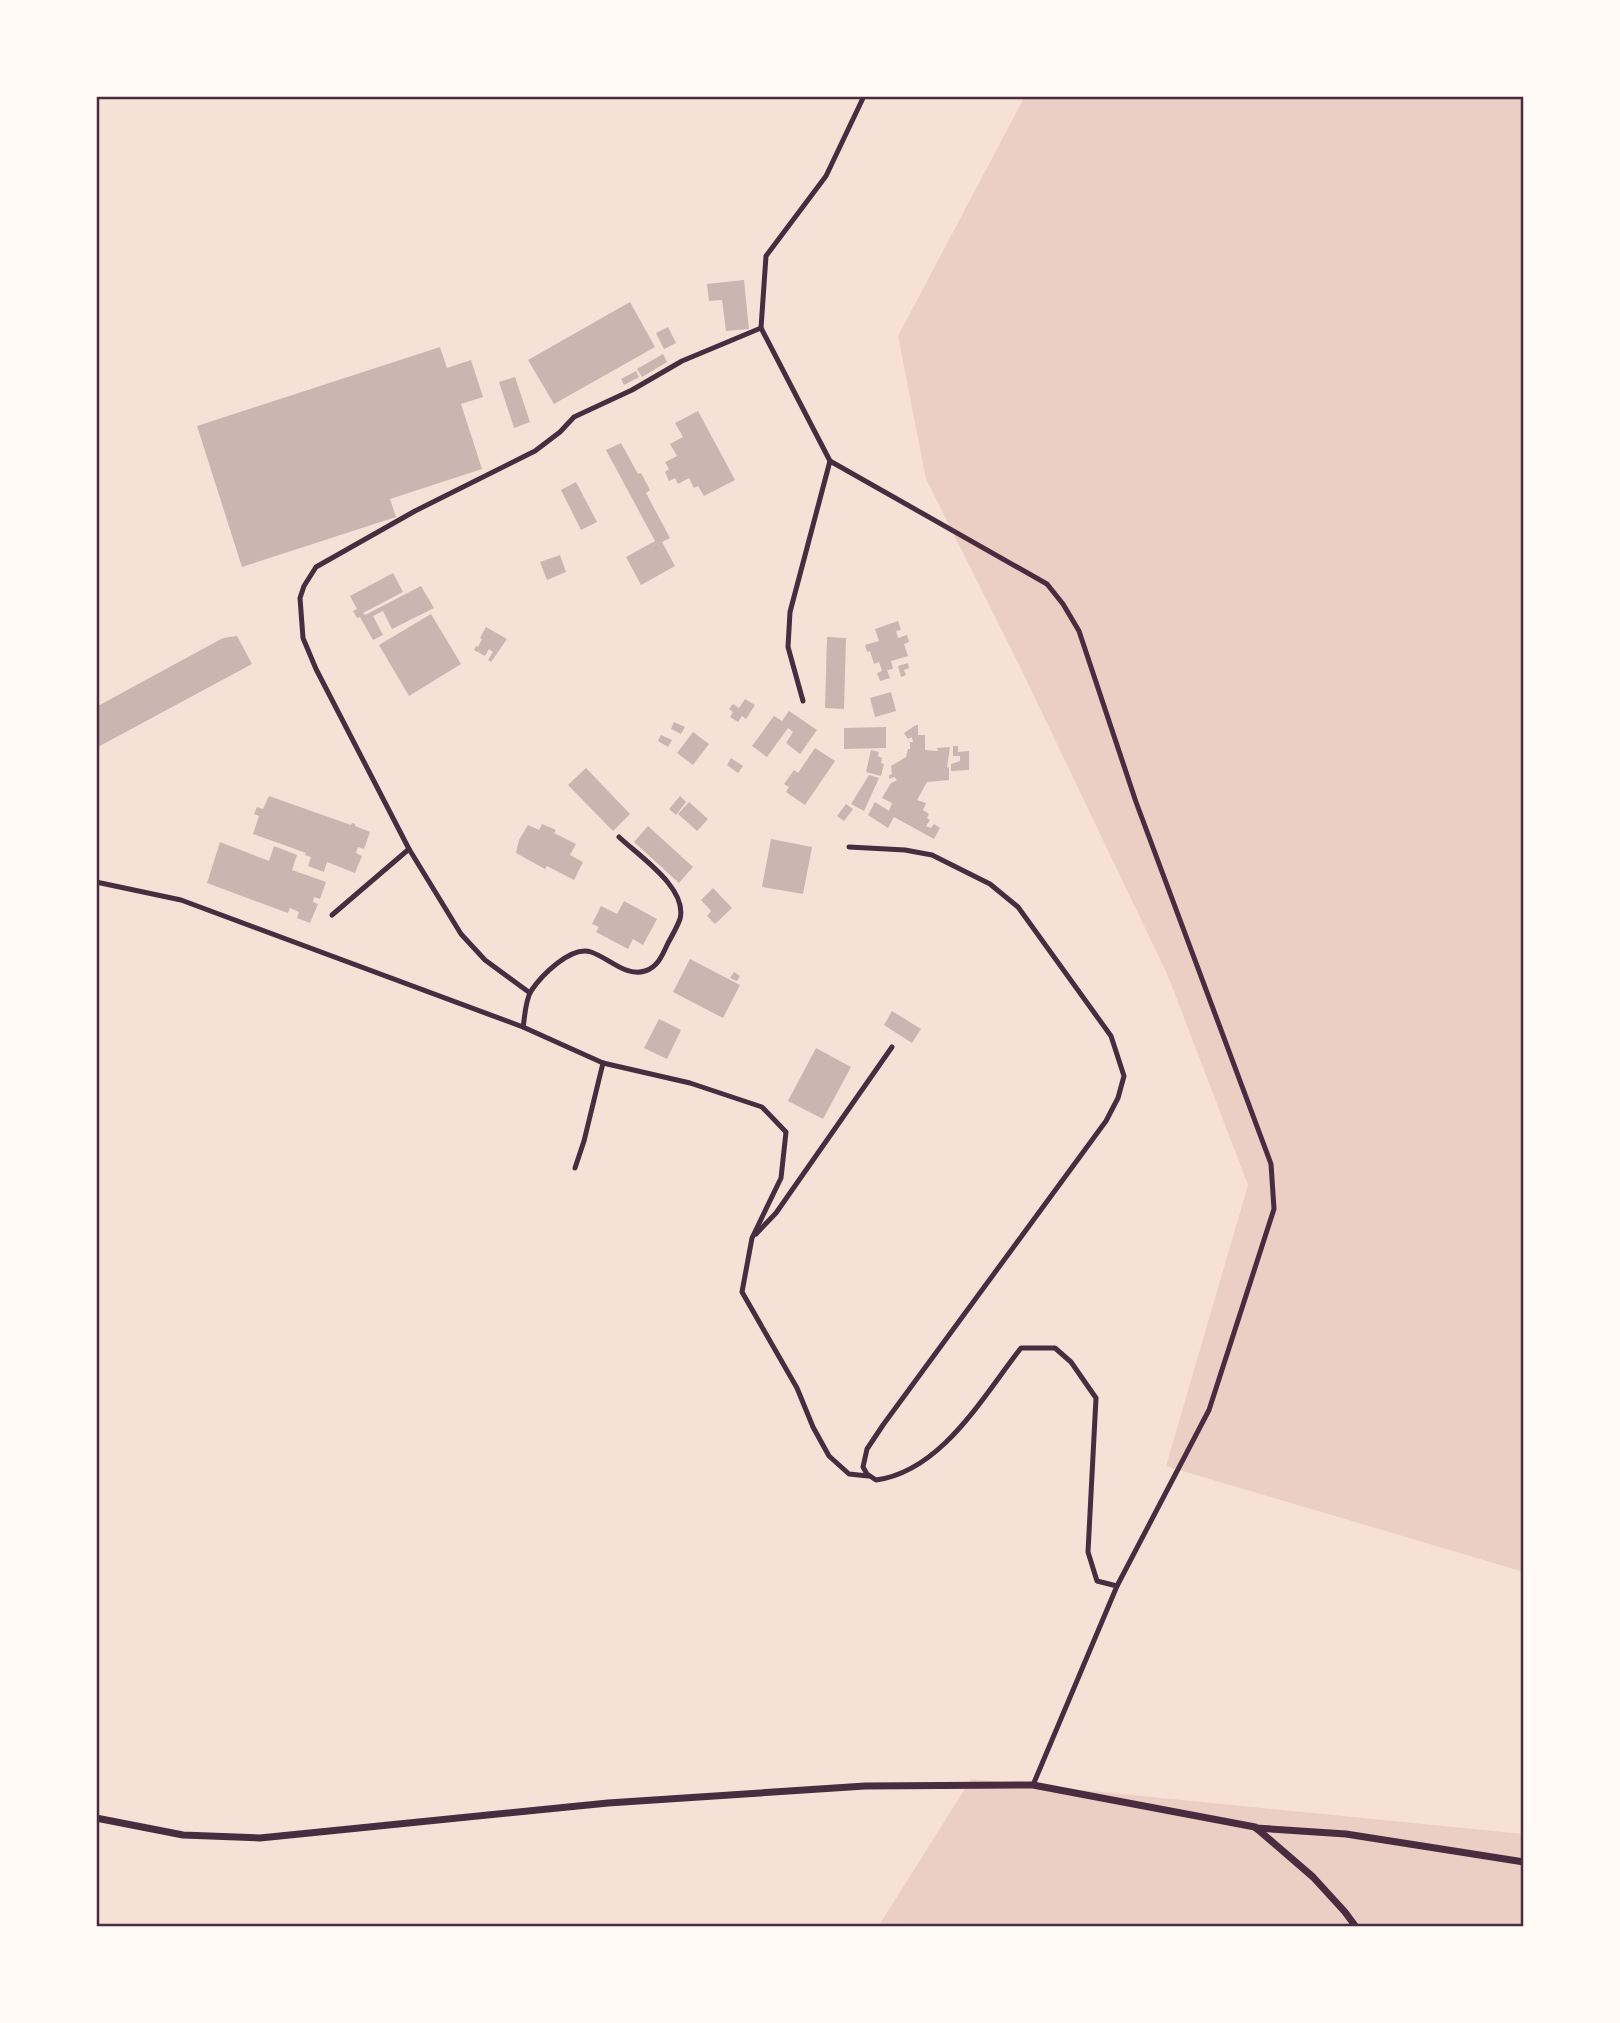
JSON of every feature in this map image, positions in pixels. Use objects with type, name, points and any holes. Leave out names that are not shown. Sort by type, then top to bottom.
[{"type":"street","points":[[96,1818],[183,1835],[260,1838],[608,1803],[866,1786],[1033,1785],[1255,1828],[1346,1834],[1524,1861]]},
{"type":"street","points":[[1255,1828],[1313,1877],[1356,1927]]},
{"type":"lane","points":[[863,96],[826,176],[766,256],[761,328],[830,461],[1047,584],[1063,604],[1079,631],[1136,802],[1271,1164],[1274,1209],[1209,1410],[1116,1586],[1033,1785]]},
{"type":"lane","points":[[530,993],[485,960],[461,934],[409,849],[316,669],[303,638],[300,598],[316,567],[415,511],[535,451],[560,432],[573,417],[632,390],[682,360],[761,328]]},
{"type":"lane","points":[[803,701],[788,647],[790,612],[830,461]]},
{"type":"lane","points":[[523,1027],[530,993],[554,965],[584,951],[624,970],[637,972],[648,971],[660,961],[680,917],[679,900],[674,887],[619,837]]},
{"type":"lane","points":[[849,847],[905,850],[932,855],[990,884],[1018,907],[1111,1036],[1124,1076],[1118,1098],[1106,1121],[867,1449],[863,1467],[876,1480],[900,1474],[918,1465],[947,1443],[1020,1348],[1055,1348],[1071,1362],[1096,1398],[1088,1552],[1097,1581],[1116,1586]]},
{"type":"lane","points":[[332,915],[409,849]]},
{"type":"lane","points":[[96,882],[181,900],[523,1027],[603,1063],[691,1083],[762,1107],[786,1132],[781,1178],[752,1238],[742,1292],[797,1388],[813,1427],[829,1456],[849,1474],[871,1476]]},
{"type":"lane","points":[[752,1238],[776,1213],[892,1047]]},
{"type":"lane","points":[[575,1168],[603,1063]]},
{"type":"shaded area","points":[[1025,96],[1524,96],[1524,1572],[1166,1466],[1248,1185],[1168,976],[1024,675],[926,479],[898,336]]},
{"type":"shaded area","points":[[971,1779],[1524,1834],[1524,1927],[878,1927]]},
{"type":"building","points":[[744,280],[749,329],[726,331],[722,300],[709,301],[707,284]]},
{"type":"building","points":[[630,302],[655,347],[554,404],[528,360]]},
{"type":"building","points":[[668,327],[676,343],[664,349],[656,333]]},
{"type":"building","points":[[440,347],[447,368],[471,360],[483,397],[461,404],[482,469],[390,499],[396,517],[242,567],[197,426]]},
{"type":"building","points":[[663,354],[667,362],[642,377],[637,369]]},
{"type":"building","points":[[636,371],[639,377],[624,385],[621,379]]},
{"type":"building","points":[[515,377],[530,422],[514,428],[499,382]]},
{"type":"building","points":[[698,411],[735,480],[704,496],[698,486],[694,488],[689,478],[678,484],[675,478],[669,481],[665,472],[669,469],[665,462],[677,456],[670,444],[683,437],[675,423]]},
{"type":"building","points":[[621,443],[650,490],[646,493],[670,538],[662,542],[675,566],[641,585],[626,557],[655,541],[606,450]]},
{"type":"building","points":[[576,482],[597,522],[581,530],[561,490]]},
{"type":"building","points":[[560,555],[566,572],[547,580],[540,562]]},
{"type":"building","points":[[393,573],[403,592],[363,613],[365,615],[421,586],[434,608],[392,629],[383,611],[373,616],[383,635],[373,640],[360,617],[357,618],[353,611],[357,609],[350,596]]},
{"type":"building","points":[[431,614],[461,664],[409,696],[379,645]]},
{"type":"building","points":[[898,621],[901,630],[896,631],[898,638],[907,635],[909,642],[904,644],[908,656],[891,661],[893,669],[887,670],[890,678],[880,681],[877,673],[882,671],[879,662],[874,664],[865,645],[879,641],[875,629]]},
{"type":"building","points":[[486,627],[507,639],[491,662],[488,660],[493,652],[489,649],[485,656],[474,650],[478,647]]},
{"type":"building","points":[[237,636],[252,664],[96,748],[96,707],[223,638]]},
{"type":"building","points":[[827,637],[846,638],[844,709],[825,708]]},
{"type":"building","points":[[908,663],[909,668],[904,670],[906,675],[901,677],[898,666]]},
{"type":"building","points":[[891,692],[896,711],[875,717],[870,698]]},
{"type":"building","points":[[745,699],[755,705],[746,719],[742,716],[738,722],[730,717],[733,712],[729,709],[733,704],[739,708]]},
{"type":"building","points":[[789,711],[817,730],[800,754],[786,743],[793,732],[788,728],[767,757],[752,746],[774,716],[782,721]]},
{"type":"building","points":[[674,722],[685,727],[681,734],[671,729]]},
{"type":"building","points":[[916,725],[918,735],[925,735],[925,750],[938,751],[937,748],[950,747],[947,768],[949,767],[949,780],[927,782],[917,800],[926,803],[923,810],[929,814],[927,818],[930,820],[926,826],[931,828],[934,824],[940,828],[934,839],[894,817],[888,828],[868,815],[875,802],[889,811],[892,803],[882,798],[891,783],[897,780],[894,777],[889,779],[892,774],[891,766],[906,757],[910,742],[913,742],[912,737],[908,739],[904,733]]},
{"type":"building","points":[[886,727],[886,748],[844,749],[844,728]]},
{"type":"building","points":[[693,732],[709,744],[693,765],[677,753]]},
{"type":"building","points":[[661,735],[672,740],[668,747],[658,741]]},
{"type":"building","points":[[953,746],[958,746],[958,752],[969,751],[969,770],[951,771],[951,764],[960,761],[960,756],[953,756]]},
{"type":"building","points":[[815,748],[835,761],[805,805],[786,792],[789,787],[784,784],[794,770],[798,773]]},
{"type":"building","points":[[871,750],[879,752],[878,756],[882,758],[881,763],[884,764],[881,776],[866,772]]},
{"type":"building","points":[[731,758],[743,766],[738,773],[727,765]]},
{"type":"building","points":[[586,768],[630,814],[613,831],[568,785]]},
{"type":"building","points":[[869,775],[879,778],[864,811],[851,804]]},
{"type":"building","points":[[269,796],[351,825],[355,824],[370,832],[364,849],[358,847],[356,853],[362,856],[355,873],[327,862],[324,872],[308,866],[311,857],[305,855],[306,853],[253,834],[259,816],[254,814],[257,807],[263,809]]},
{"type":"building","points":[[680,796],[686,802],[676,815],[669,809]]},
{"type":"building","points":[[689,802],[708,819],[697,831],[678,814]]},
{"type":"building","points":[[846,804],[853,809],[844,821],[837,816]]},
{"type":"building","points":[[542,824],[576,844],[570,855],[583,862],[574,880],[547,866],[545,869],[516,853],[519,840],[528,825],[539,830]]},
{"type":"building","points":[[648,826],[693,867],[679,883],[634,842]]},
{"type":"building","points":[[771,839],[812,847],[803,894],[762,887]]},
{"type":"building","points":[[220,842],[269,861],[274,846],[297,855],[292,870],[326,882],[320,899],[314,897],[313,902],[318,904],[310,923],[297,918],[299,912],[290,908],[288,913],[207,883]]},
{"type":"building","points":[[713,888],[732,908],[715,924],[707,916],[711,911],[701,900]]},
{"type":"building","points":[[624,901],[657,919],[643,945],[633,939],[628,949],[596,932],[599,927],[592,924],[601,906],[617,914]]},
{"type":"building","points":[[690,959],[740,985],[723,1018],[673,992]]},
{"type":"building","points":[[734,972],[740,976],[737,981],[730,978]]},
{"type":"building","points":[[892,1011],[921,1029],[912,1043],[884,1025]]},
{"type":"building","points":[[659,1019],[681,1030],[667,1059],[644,1048]]},
{"type":"building","points":[[816,1048],[851,1067],[823,1119],[788,1101]]}]
